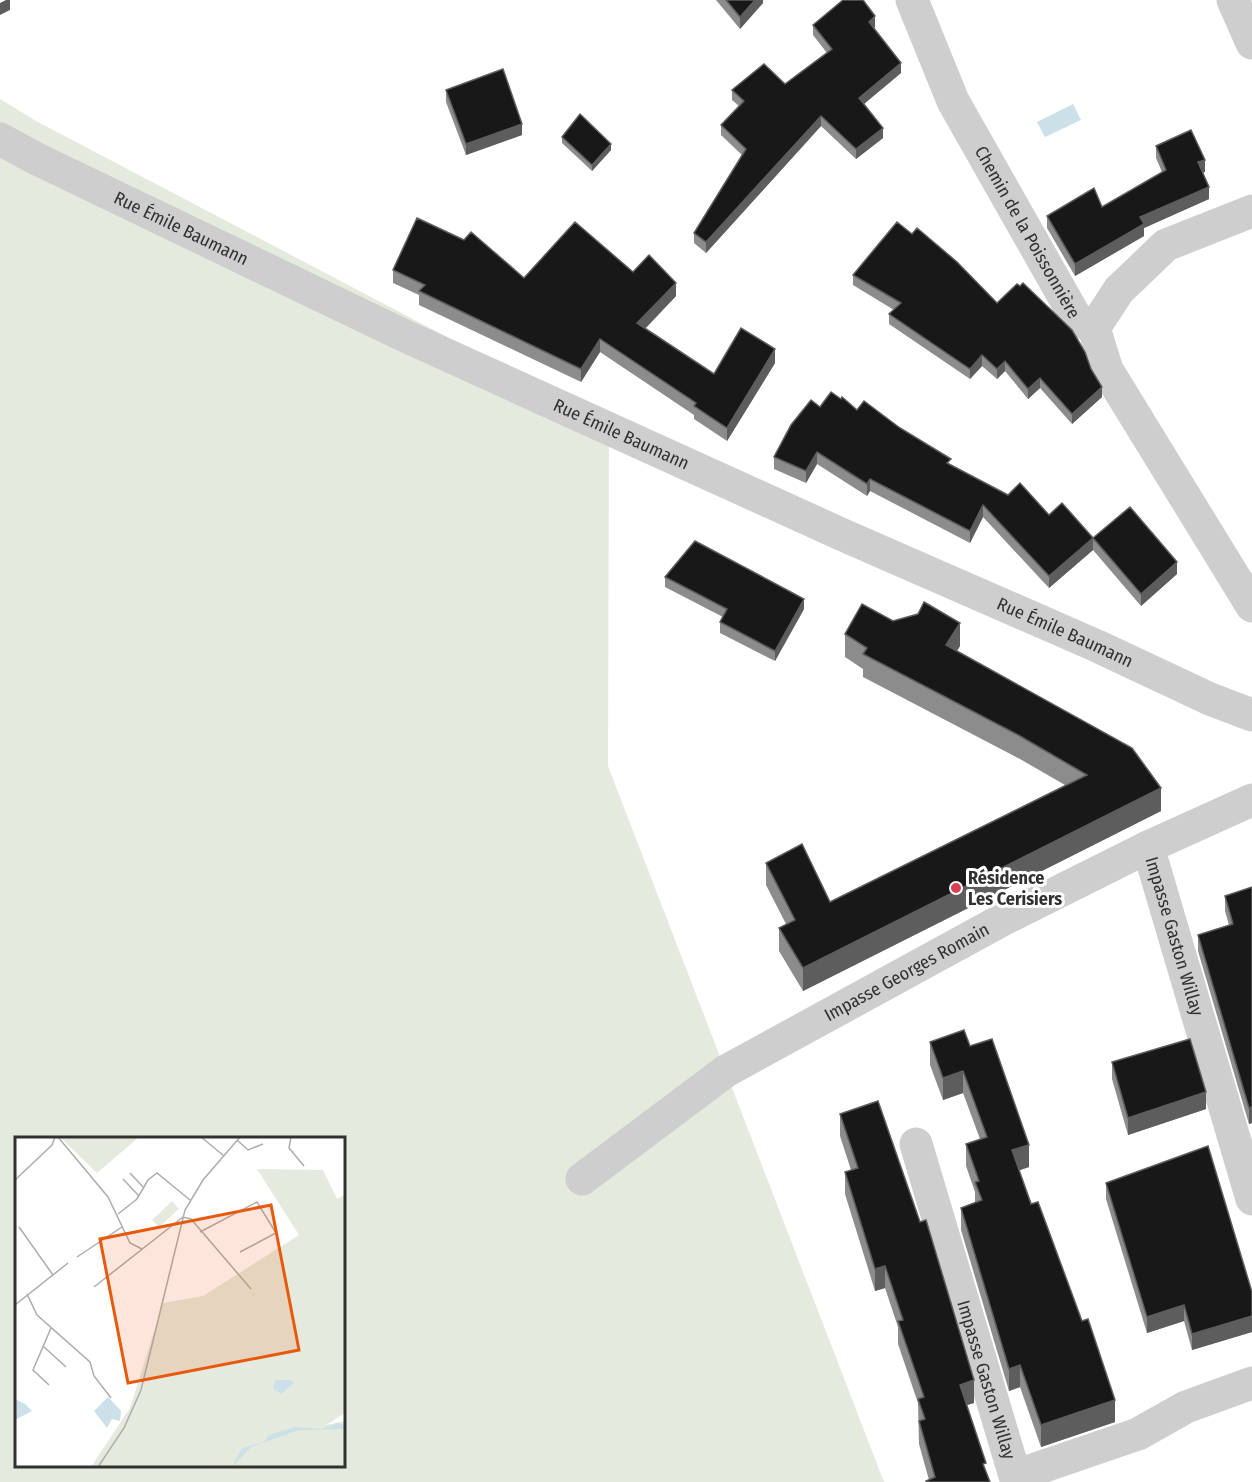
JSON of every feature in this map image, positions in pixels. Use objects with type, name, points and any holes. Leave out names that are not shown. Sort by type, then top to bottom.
[{"type":"street","name":"Chemin de la Poissonnière","points":[[912,0],[953,101],[1076,318],[1094,328],[1107,370],[1252,606]]},
{"type":"street","points":[[1233,0],[1252,43]]},
{"type":"street","name":"Rue Émile Baumann","points":[[0,139],[37,159],[405,336],[843,535],[1096,646],[1210,699],[1252,715]]},
{"type":"street","points":[[1094,328],[1119,290],[1166,245],[1252,212]]},
{"type":"street","name":"Impasse Georges Romain","points":[[582,1179],[726,1071],[1002,920],[1148,847],[1252,800]]},
{"type":"street","name":"Impasse Gaston Willay","points":[[1148,847],[1252,1199]]},
{"type":"street","name":"Impasse Gaston Willay","points":[[916,1144],[1015,1476],[1138,1434],[1186,1407],[1252,1383]]},
{"type":"shaded area","points":[[0,99],[36,121],[609,422],[608,766],[884,1482],[0,1482]]},
{"type":"water","points":[[1073,104],[1081,120],[1045,137],[1037,122]]},
{"type":"building","points":[[726,0],[755,0],[740,17]]},
{"type":"building","points":[[843,0],[863,0],[875,16],[869,22],[901,63],[859,98],[883,128],[856,149],[821,116],[706,242],[694,233],[746,149],[721,125],[744,101],[732,90],[764,64],[785,84],[832,49],[813,25]]},
{"type":"building","points":[[503,69],[522,124],[466,144],[446,90]]},
{"type":"building","points":[[580,114],[611,144],[592,165],[562,137]]},
{"type":"building","points":[[1191,130],[1205,160],[1198,162],[1209,187],[1140,217],[1144,224],[1075,264],[1047,216],[1094,188],[1102,207],[1166,170],[1156,146]]},
{"type":"building","points":[[417,218],[464,240],[471,232],[524,278],[575,222],[633,272],[649,255],[676,283],[637,323],[714,374],[741,328],[775,349],[727,428],[694,406],[696,403],[600,339],[581,369],[419,291],[425,285],[393,270]]},
{"type":"building","points":[[897,222],[912,234],[917,228],[957,262],[997,303],[1017,284],[1020,286],[1023,283],[1072,330],[1102,387],[1072,414],[1040,378],[1028,389],[1005,361],[997,369],[982,355],[970,369],[889,314],[901,303],[853,275]]},
{"type":"building","points":[[831,392],[841,399],[842,397],[857,410],[864,401],[900,428],[951,459],[947,463],[1008,495],[1020,483],[1049,515],[1062,503],[1093,538],[1049,576],[983,505],[970,531],[870,479],[867,484],[817,452],[806,471],[774,457],[791,425],[811,400],[820,407]]},
{"type":"building","points":[[1130,507],[1177,562],[1141,594],[1093,538]]},
{"type":"building","points":[[695,541],[804,599],[775,651],[720,622],[727,609],[665,577]]},
{"type":"building","points":[[924,602],[960,623],[946,645],[1132,748],[1161,788],[803,968],[779,928],[795,920],[766,863],[802,844],[830,902],[1087,775],[1020,736],[863,654],[867,648],[845,634],[862,604],[893,621],[918,614]]},
{"type":"building","points":[[1252,887],[1252,1107],[1249,1108],[1198,935],[1233,924],[1225,896]]},
{"type":"building","points":[[964,1030],[970,1046],[992,1039],[1029,1145],[1012,1150],[1031,1204],[1038,1202],[1082,1321],[1088,1319],[1115,1400],[1041,1425],[1020,1365],[1009,1369],[961,1208],[982,1200],[975,1182],[979,1181],[966,1144],[987,1137],[963,1071],[943,1078],[930,1042]]},
{"type":"building","points":[[1190,1039],[1206,1092],[1128,1118],[1112,1062]]},
{"type":"building","points":[[878,1101],[920,1222],[926,1220],[974,1380],[960,1385],[990,1482],[926,1481],[935,1477],[919,1421],[925,1419],[918,1399],[924,1397],[898,1321],[903,1320],[885,1266],[875,1269],[845,1172],[858,1168],[840,1114]]},
{"type":"building","points":[[1208,1146],[1252,1292],[1252,1316],[1192,1334],[1184,1305],[1147,1317],[1106,1183]]},
{"type":"place","name":"Résidence Les Cerisiers","points":[[956,888]]}]
